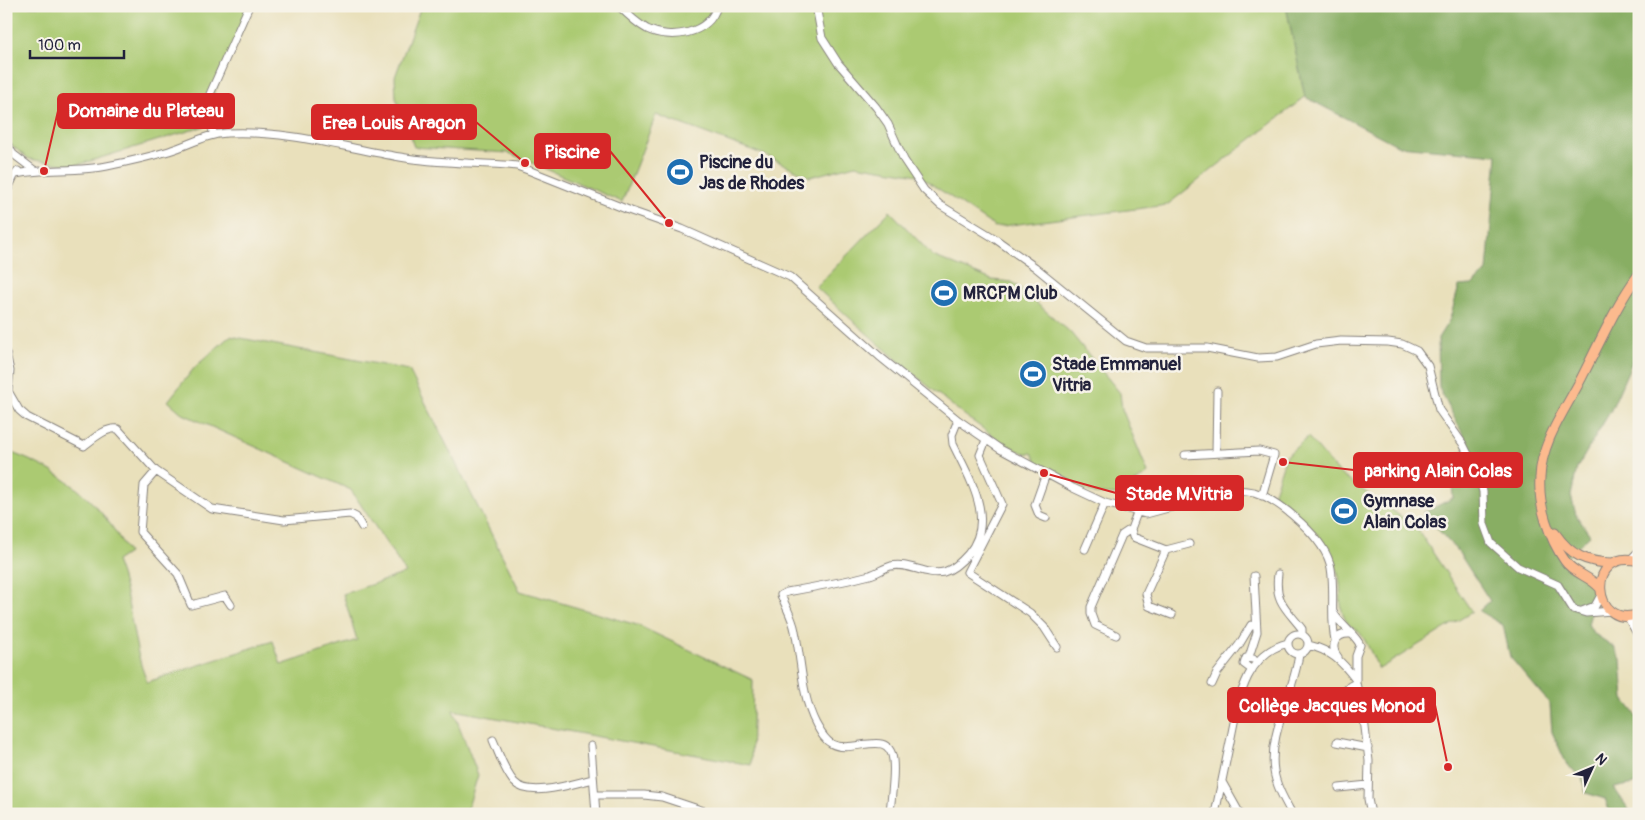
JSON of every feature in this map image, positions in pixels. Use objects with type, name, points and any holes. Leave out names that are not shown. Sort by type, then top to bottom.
[{"type":"main road","points":[[1639,274],[1616,311],[1548,442],[1540,478],[1543,512],[1564,559],[1576,574],[1593,581],[1612,611],[1626,616],[1639,614]]},
{"type":"main road","points":[[1543,512],[1559,539],[1574,555],[1593,562],[1613,563],[1635,560]]},
{"type":"main road","points":[[1600,592],[1603,574],[1613,563]]},
{"type":"street","points":[[213,135],[210,94],[249,6]]},
{"type":"street","points":[[619,6],[641,26],[656,32],[672,35],[684,33],[706,24],[715,14],[717,6]]},
{"type":"street","points":[[816,6],[822,38],[838,63],[888,124],[912,175],[924,190],[940,205],[994,238],[1035,267],[1126,341],[1146,348],[1207,348],[1258,358],[1277,357],[1316,344],[1341,341],[1388,342],[1417,351],[1428,366],[1439,410],[1463,444],[1479,476],[1483,492],[1484,524],[1491,543],[1518,568],[1554,582],[1561,588],[1570,605],[1580,612],[1594,614],[1612,611]]},
{"type":"street","points":[[10,182],[34,170],[63,171],[106,166],[170,151],[213,135],[264,134],[315,140],[401,158],[517,166],[661,221],[790,277],[879,356],[958,420],[986,440],[1046,474],[1105,503],[1136,513],[1161,511],[1231,491],[1245,490],[1262,496],[1301,522],[1324,552],[1330,566],[1334,643],[1339,658],[1356,681]]},
{"type":"street","points":[[6,143],[9,154],[34,170]]},
{"type":"street","points":[[10,182],[20,168],[18,160]]},
{"type":"street","points":[[6,353],[10,371],[8,391],[12,400],[27,418],[84,446],[112,428],[118,429],[156,471],[212,509],[284,520],[350,514],[356,517],[362,527]]},
{"type":"street","points":[[1216,453],[1217,391]]},
{"type":"street","points":[[890,814],[893,761],[891,750],[879,742],[847,747],[832,745],[825,739],[808,707],[795,629],[781,595],[787,592],[871,575],[891,566],[905,565],[920,571],[943,572],[959,565],[972,550],[979,535],[981,518],[980,505],[953,444],[952,436],[958,420]]},
{"type":"street","points":[[986,440],[980,455],[1002,504],[967,572],[1030,613],[1044,626],[1058,647]]},
{"type":"street","points":[[1185,455],[1259,451],[1274,455],[1262,496]]},
{"type":"street","points":[[156,471],[144,485],[140,532],[178,574],[191,606],[226,596],[231,605]]},
{"type":"street","points":[[1046,474],[1035,505],[1039,515],[1046,518]]},
{"type":"street","points":[[1085,549],[1105,503]]},
{"type":"street","points":[[1136,513],[1131,530],[1133,537],[1166,550],[1190,544]]},
{"type":"street","points":[[1116,635],[1095,625],[1091,614],[1091,607],[1122,535],[1131,530]]},
{"type":"street","points":[[1166,550],[1146,594],[1149,606],[1172,615]]},
{"type":"street","points":[[1635,560],[1639,551]]},
{"type":"street","points":[[1278,574],[1276,587],[1280,602],[1302,630],[1308,645],[1305,651],[1299,654],[1291,651],[1288,643]]},
{"type":"street","points":[[1252,670],[1244,664],[1250,657],[1257,632],[1254,576]]},
{"type":"street","points":[[1580,612],[1595,606],[1600,592]]},
{"type":"street","points":[[1333,611],[1358,642],[1356,681],[1368,748],[1368,799],[1371,814]]},
{"type":"street","points":[[1626,616],[1639,638]]},
{"type":"street","points":[[1212,684],[1217,673],[1239,645],[1251,625],[1256,626]]},
{"type":"street","points":[[1215,814],[1239,699],[1252,670],[1257,662],[1270,650],[1288,643],[1292,635],[1302,634]]},
{"type":"street","points":[[1319,647],[1334,643],[1341,635],[1350,634]]},
{"type":"street","points":[[1308,645],[1319,647],[1339,658],[1348,660],[1356,656]]},
{"type":"street","points":[[1292,814],[1281,794],[1274,772],[1273,752],[1277,728],[1293,687],[1299,654]]},
{"type":"street","points":[[1250,657],[1257,662]]},
{"type":"street","points":[[1337,702],[1356,681]]},
{"type":"street","points":[[493,740],[505,767],[515,783],[521,786],[545,790],[594,779]]},
{"type":"street","points":[[1337,742],[1368,748]]},
{"type":"street","points":[[590,746],[596,814]]},
{"type":"street","points":[[1222,782],[1240,814]]},
{"type":"street","points":[[1339,788],[1368,785]]},
{"type":"street","points":[[595,795],[662,797],[712,814]]},
{"type":"green space","points":[[6,6],[252,6],[210,103],[208,125],[74,166],[29,159],[6,141]]},
{"type":"green space","points":[[421,6],[1286,6],[1305,97],[1167,205],[995,227],[918,175],[855,165],[810,177],[765,155],[656,115],[622,202],[509,153],[414,147],[396,98],[395,77]]},
{"type":"green space","points":[[1286,6],[1639,6],[1639,346],[1611,410],[1577,468],[1571,496],[1576,515],[1590,535],[1563,560],[1591,583],[1597,592],[1588,624],[1593,633],[1614,647],[1621,660],[1624,699],[1639,722],[1639,781],[1634,784],[1614,788],[1632,814],[1611,814],[1605,799],[1586,793],[1582,777],[1567,765],[1552,732],[1550,704],[1510,657],[1503,625],[1479,611],[1490,601],[1459,553],[1423,513],[1453,498],[1450,457],[1470,448],[1439,388],[1438,338],[1450,319],[1459,286],[1472,285],[1487,271],[1497,155],[1399,146],[1305,97]]},
{"type":"green space","points":[[890,211],[933,256],[992,280],[1012,282],[1070,332],[1120,393],[1122,409],[1148,473],[1118,495],[1095,494],[1057,476],[1037,463],[1032,453],[1017,450],[960,412],[889,353],[816,287]]},
{"type":"green space","points":[[230,336],[409,370],[520,591],[637,625],[753,680],[751,765],[453,710],[478,775],[466,814],[6,814],[6,451],[45,468],[78,489],[105,517],[117,534],[128,553],[116,561],[125,590],[138,652],[147,682],[273,641],[281,665],[357,640],[343,594],[406,573],[351,490],[183,414],[168,401],[195,367]]},
{"type":"green space","points":[[1308,437],[1341,475],[1416,527],[1472,612],[1379,669],[1362,636],[1345,619],[1341,604],[1339,577],[1329,551],[1314,530],[1273,495],[1286,456]]},
{"type":"place","name":"Erea Louis Aragon","points":[[525,163]]},
{"type":"place","name":"Domaine du Plateau","points":[[44,171]]},
{"type":"place","name":"Piscine du Jas de Rhodes","points":[[680,172]]},
{"type":"place","name":"Piscine","points":[[669,223]]},
{"type":"place","name":"MRCPM Club","points":[[944,293]]},
{"type":"place","name":"Stade Emmanuel Vitria","points":[[1033,374]]},
{"type":"place","name":"parking Alain Colas","points":[[1283,462]]},
{"type":"place","name":"Stade M.Vitria","points":[[1044,473]]},
{"type":"place","name":"Gymnase Alain Colas","points":[[1344,511]]},
{"type":"place","name":"Collège Jacques Monod","points":[[1448,767]]}]
